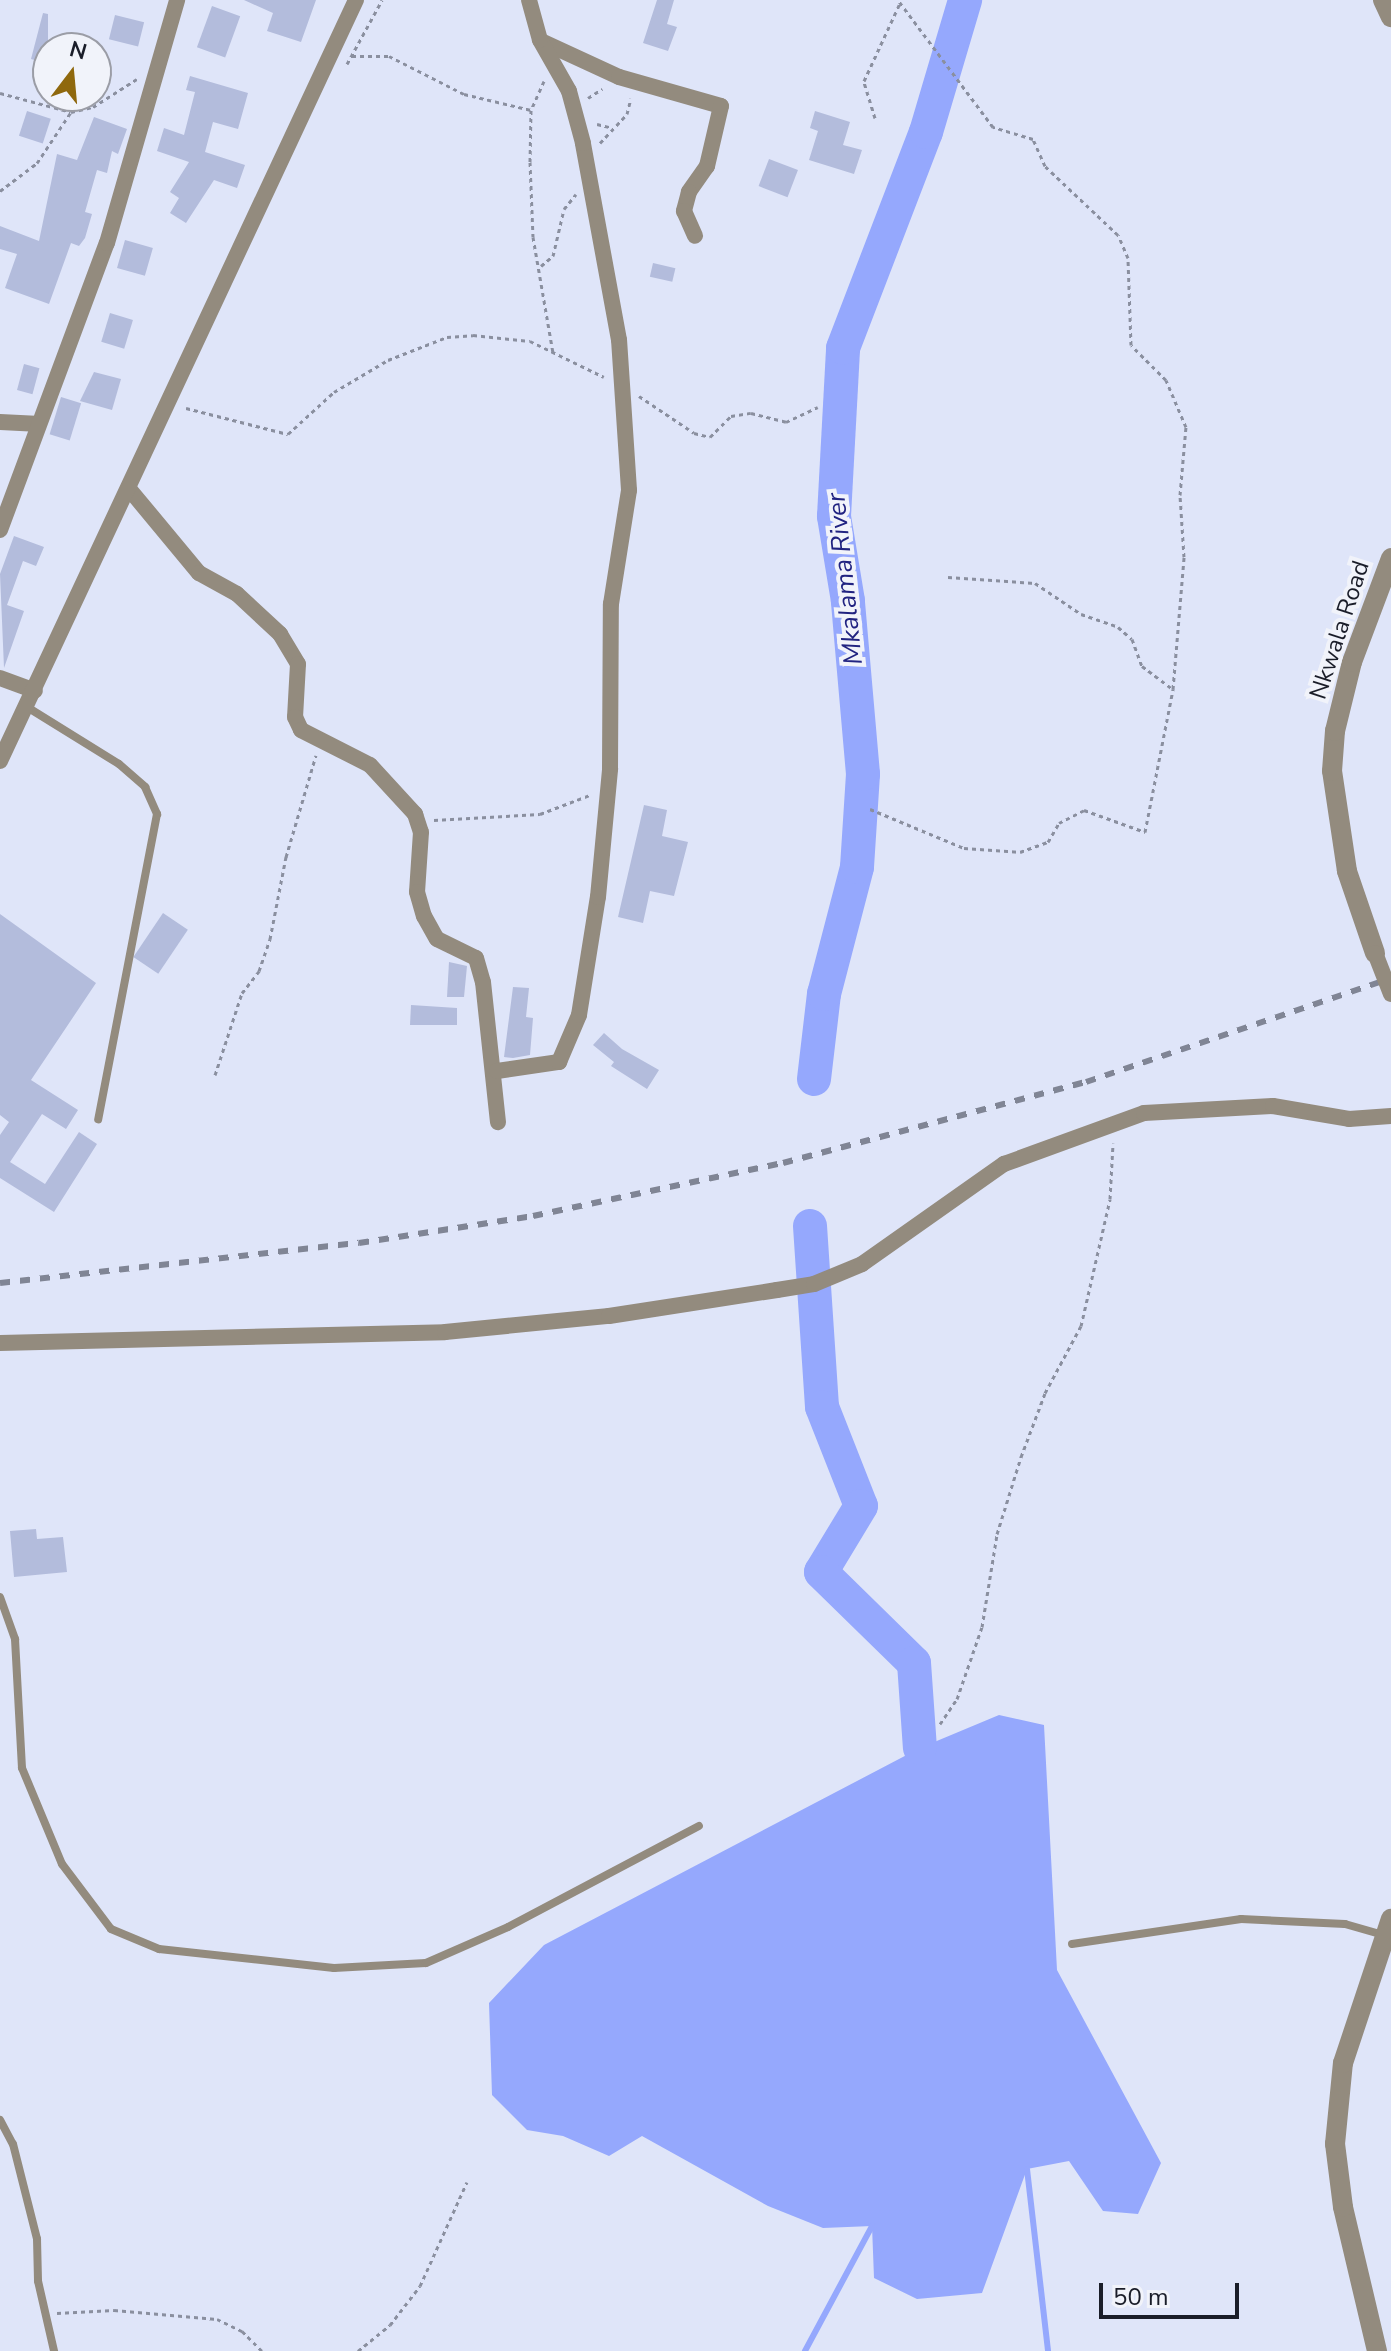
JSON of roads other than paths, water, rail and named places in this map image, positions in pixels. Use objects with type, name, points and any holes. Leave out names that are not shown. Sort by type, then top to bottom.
[{"type":"street","points":[[0,530],[35,424],[107,243],[177,0]]},
{"type":"street","points":[[0,761],[6,731],[27,707],[35,691],[356,0]]},
{"type":"street","points":[[497,1071],[559,1062],[571,1043],[598,897],[608,795],[611,604],[629,490],[624,387],[586,159],[575,107],[540,40],[529,0]]},
{"type":"street","points":[[1383,0],[1391,17]]},
{"type":"street","points":[[540,40],[627,80],[721,106],[707,166],[689,192],[684,211],[695,236]]},
{"type":"street","points":[[0,422],[35,424]]},
{"type":"street","points":[[130,490],[199,573],[237,594],[280,634],[298,664],[295,717],[301,730],[319,744],[370,765],[418,822],[417,892],[424,916],[437,939],[476,958],[483,982],[485,1037],[497,1071],[498,1122]]},
{"type":"street","name":"Nkwala Road","points":[[1375,953],[1347,871],[1332,771],[1335,731],[1352,662],[1391,558]]},
{"type":"street","points":[[0,678],[35,691]]},
{"type":"street","points":[[1375,953],[1391,994]]},
{"type":"street","points":[[0,1343],[445,1332],[609,1316],[814,1284],[862,1264],[1004,1164],[1144,1113],[1273,1106],[1349,1119],[1391,1116]]},
{"type":"street","points":[[1377,2351],[1343,2207],[1335,2144],[1343,2063],[1388,1928]]},
{"type":"lane","points":[[27,707],[119,764],[145,787],[157,814],[110,1039],[98,1119]]},
{"type":"lane","points":[[0,1597],[15,1639],[22,1768],[56,1850],[111,1929],[159,1949],[334,1968],[426,1963],[508,1927],[699,1826]]},
{"type":"lane","points":[[1072,1944],[1241,1919],[1388,1928]]},
{"type":"lane","points":[[0,2120],[13,2144],[37,2239],[45,2314],[54,2351]]},
{"type":"water","points":[[999,1715],[1044,1725],[1057,1970],[1161,2163],[1138,2214],[1103,2211],[1069,2161],[1027,2169],[982,2293],[917,2299],[874,2278],[872,2226],[823,2228],[768,2206],[642,2136],[609,2156],[563,2136],[527,2130],[492,2095],[489,2003],[544,1945],[920,1748]]},
{"type":"waterway","name":"Mkalama River","points":[[814,1079],[824,994],[857,867],[863,774],[848,601],[834,516],[843,348],[926,132],[965,0]]},
{"type":"waterway","name":"Mkalama River","points":[[810,1226],[822,1407],[861,1506],[821,1572],[914,1663],[920,1748]]},
{"type":"waterway","points":[[1027,2169],[1048,2351]]},
{"type":"waterway","points":[[805,2351],[872,2226]]},
{"type":"railway","points":[[0,1283],[359,1243],[533,1216],[783,1163],[1086,1082],[1391,978]]}]
